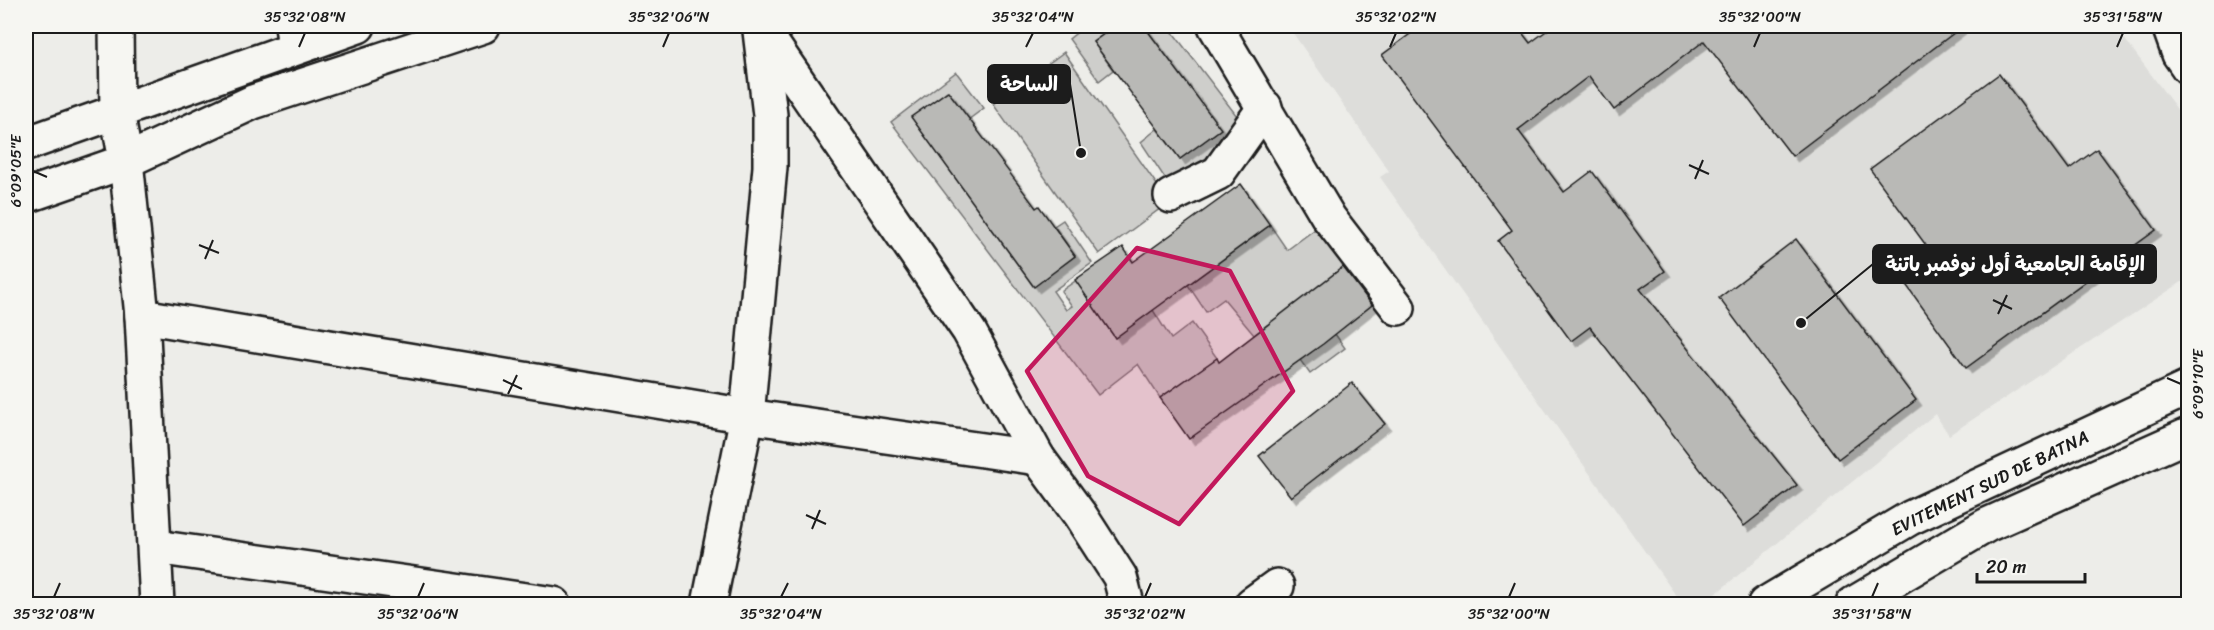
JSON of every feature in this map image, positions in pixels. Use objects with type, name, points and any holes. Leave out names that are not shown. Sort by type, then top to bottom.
[{"type":"main road","points":[[116,26],[117,112],[126,161],[142,316],[157,604]]},
{"type":"main road","points":[[26,144],[117,112],[294,36],[358,26]]},
{"type":"main road","points":[[26,196],[126,161],[253,102],[483,26]]},
{"type":"main road","points":[[709,604],[747,416],[770,167],[770,116],[760,26]]},
{"type":"main road","points":[[760,26],[969,331],[1038,458],[1080,515],[1120,577],[1127,604]]},
{"type":"main road","points":[[1215,26],[1265,107],[1329,219],[1398,308]]},
{"type":"main road","points":[[2169,26],[2179,54],[2188,67]]},
{"type":"main road","points":[[1171,196],[1218,172],[1265,107]]},
{"type":"main road","points":[[142,316],[747,416],[1038,458]]},
{"type":"main road","name":"EVITEMENT SUD DE BATNA","points":[[1765,604],[1910,518],[2188,388]]},
{"type":"main road","name":"EVITEMENT SUD DE BATNA","points":[[1853,604],[1988,525],[2188,435]]},
{"type":"main road","points":[[155,547],[554,604]]},
{"type":"highlighted area","points":[[1137,248],[1230,271],[1293,391],[1179,524],[1088,476],[1027,371]]},
{"type":"shaded area","points":[[1085,26],[1115,26],[1093,42],[1113,70],[1099,81],[1069,39]]},
{"type":"shaded area","points":[[1144,26],[1168,26],[1240,120],[1213,163],[1172,189],[1141,142],[1157,129],[1180,159],[1220,129]]},
{"type":"shaded area","points":[[1288,26],[2115,26],[2188,124],[2188,278],[1949,435],[1935,414],[1703,604],[1682,604],[1380,177],[1389,171]]},
{"type":"shaded area","points":[[1064,52],[1169,202],[1099,254],[993,104]]},
{"type":"shaded area","points":[[956,72],[984,108],[968,120],[947,91],[912,118],[1033,286],[1075,256],[1054,226],[1063,220],[1092,263],[1053,291],[1066,310],[1072,306],[1061,291],[1097,266],[1086,296],[1115,338],[1153,310],[1171,339],[1192,323],[1217,358],[1160,398],[1138,364],[1098,395],[891,122]]},
{"type":"shaded area","points":[[1270,225],[1287,250],[1318,227],[1349,262],[1254,335],[1224,299],[1206,312],[1188,285]]},
{"type":"shaded area","points":[[1335,334],[1345,348],[1310,374],[1300,360]]},
{"type":"building","points":[[1115,26],[1144,26],[1221,129],[1180,159],[1093,42]]},
{"type":"building","points":[[1421,26],[1517,26],[1530,43],[1553,26],[1963,26],[1792,156],[1704,41],[1614,110],[1589,76],[1518,130],[1564,192],[1592,171],[1665,271],[1640,289],[1797,485],[1744,526],[1590,327],[1571,341],[1498,241],[1512,230],[1382,55]]},
{"type":"building","points":[[1999,74],[2069,169],[2097,149],[2156,230],[1966,368],[1907,286],[1939,263],[1870,169]]},
{"type":"building","points":[[948,91],[1036,208],[1039,206],[1075,256],[1034,287],[911,117]]},
{"type":"building","points":[[1241,184],[1270,225],[1115,338],[1075,280],[1123,247],[1133,262]]},
{"type":"building","points":[[1796,239],[1916,400],[1838,459],[1719,298]]},
{"type":"building","points":[[1343,267],[1372,305],[1323,344],[1189,439],[1160,398],[1217,358],[1219,362]]},
{"type":"building","points":[[1352,383],[1385,424],[1291,497],[1259,456]]},
{"type":"place","name":"الساحة","points":[[1081,153]]},
{"type":"place","name":"الإقامة الجامعية أول نوفمبر باتنة","points":[[1801,323]]}]
